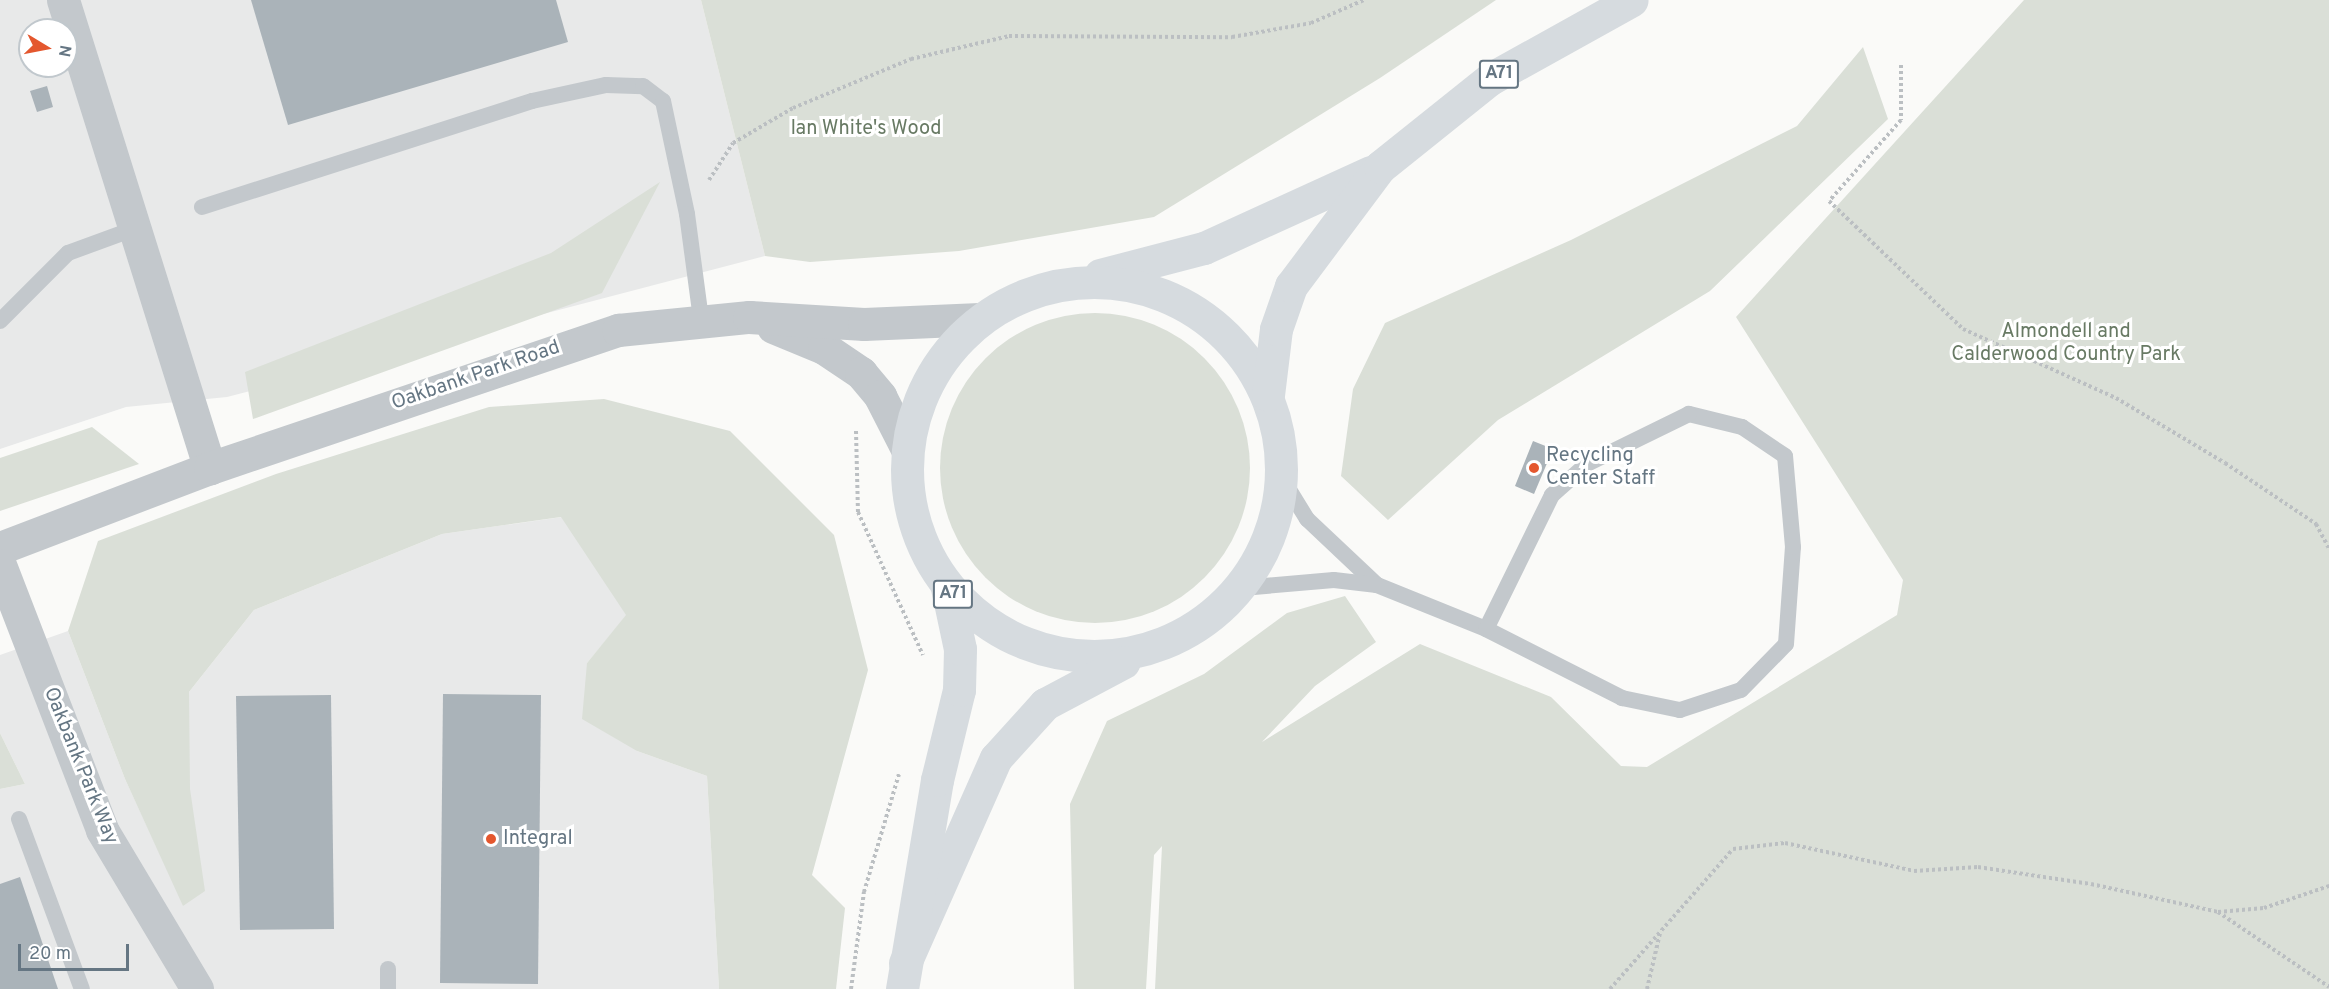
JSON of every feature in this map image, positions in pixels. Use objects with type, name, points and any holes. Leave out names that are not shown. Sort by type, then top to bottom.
[{"type":"main road","name":"A71","points":[[1153,649],[1096,658],[1041,651],[989,626],[947,588],[922,546],[916,527],[908,498],[907,449],[919,400],[944,355],[980,319],[1026,294],[1204,248],[1380,167],[1490,79],[1632,0]]},
{"type":"main road","name":"A71","points":[[1268,395],[1276,329],[1291,286],[1380,167]]},
{"type":"main road","name":"A71","points":[[903,976],[977,795],[1016,731],[1045,704],[1083,680],[1202,625],[1242,588],[1271,537],[1283,480],[1280,436],[1268,395],[1236,345],[1191,307],[1136,285],[1077,281]]},
{"type":"main road","name":"A71","points":[[903,976],[937,780],[959,690],[960,649],[947,588]]},
{"type":"street","points":[[63,0],[210,468]]},
{"type":"street","name":"Oakbank Park Road","points":[[749,317],[824,348],[861,373],[880,396],[907,449]]},
{"type":"street","name":"Oakbank Park Road","points":[[0,548],[210,468],[535,355],[618,330],[701,319],[749,317],[874,324],[980,319]]},
{"type":"street","name":"Oakbank Park Way","points":[[0,565],[102,830],[197,989]]},
{"type":"lane","points":[[202,207],[532,101],[606,86],[643,86],[663,101],[687,214],[701,319]]},
{"type":"lane","points":[[0,321],[68,253],[136,228]]},
{"type":"lane","points":[[1242,588],[1334,580],[1377,585],[1486,629],[1622,698],[1680,710],[1741,690],[1786,644],[1793,547],[1785,456],[1742,427],[1689,414],[1587,464],[1552,495],[1486,629]]},
{"type":"lane","points":[[1283,480],[1307,519],[1377,585]]},
{"type":"lane","points":[[19,819],[82,989]]},
{"type":"lane","points":[[388,969],[388,989]]},
{"type":"path","points":[[687,214],[733,142],[794,108],[911,59],[1009,36],[1232,37],[1311,23],[1364,0]]},
{"type":"path","points":[[1901,65],[1901,120],[1829,201],[1963,329],[2116,399],[2225,463],[2316,524],[2329,548]]},
{"type":"path","points":[[856,428],[858,512],[925,660]]},
{"type":"path","points":[[851,989],[864,892],[902,763]]},
{"type":"path","points":[[1610,989],[1733,849],[1785,843],[1914,871],[1978,867],[2091,884],[2218,912],[2264,908],[2329,886]]},
{"type":"path","points":[[2218,912],[2329,987]]},
{"type":"path","points":[[1647,989],[1660,932]]},
{"type":"shaded area","points":[[0,0],[701,0],[765,256],[227,397],[126,407],[0,449]]},
{"type":"shaded area","points":[[562,517],[627,615],[587,663],[637,751],[707,776],[719,989],[0,989],[0,789],[25,784],[0,733],[0,655],[68,631],[125,779],[184,906],[189,692],[254,610],[442,534]]},
{"type":"green space","name":"Ian White's Wood","points":[[701,0],[1496,0],[1380,78],[1154,217],[959,251],[810,262],[765,256]]},
{"type":"green space","name":"Almondell and Calderwood Country Park","points":[[2024,0],[2329,0],[2329,989],[1155,989],[1162,846],[1154,855],[1146,989],[1074,989],[1070,804],[1107,721],[1204,674],[1287,613],[1345,596],[1376,642],[1315,686],[1262,742],[1420,644],[1551,697],[1621,766],[1647,767],[1897,615],[1903,580],[1736,317]]},
{"type":"green space","points":[[1863,47],[1888,119],[1710,291],[1498,420],[1388,520],[1341,476],[1353,389],[1385,323],[1571,240],[1797,126]]},
{"type":"green space","points":[[660,182],[602,293],[253,419],[245,372],[551,253]]},
{"type":"green space","points":[[1095,313],[1125,316],[1154,325],[1181,340],[1204,359],[1223,382],[1238,409],[1247,438],[1250,468],[1247,498],[1238,527],[1223,554],[1204,577],[1181,596],[1154,611],[1125,620],[1095,623],[1065,620],[1036,611],[1009,596],[986,577],[967,554],[952,527],[943,498],[940,468],[943,438],[952,409],[967,382],[986,359],[1009,340],[1036,325],[1065,316]]},
{"type":"green space","points":[[604,399],[730,431],[834,535],[868,670],[812,875],[845,908],[836,989],[719,989],[707,776],[637,751],[582,719],[587,663],[626,615],[561,517],[442,534],[254,610],[189,692],[190,789],[205,891],[183,906],[125,779],[68,631],[98,541],[276,474],[489,407]]},
{"type":"green space","points":[[92,427],[139,464],[0,511],[0,458]]},
{"type":"green space","points":[[0,733],[25,784],[0,789]]},
{"type":"building","points":[[251,0],[556,0],[568,42],[288,125]]},
{"type":"building","points":[[47,86],[53,107],[37,112],[30,91]]},
{"type":"building","name":"Recycling Center Staff","points":[[1533,441],[1553,449],[1534,494],[1515,486]]},
{"type":"building","name":"Integral","points":[[443,694],[541,695],[538,984],[440,983]]},
{"type":"building","points":[[331,695],[334,929],[240,930],[236,696]]},
{"type":"building","points":[[20,877],[58,989],[0,989],[0,884]]},
{"type":"place","name":"Recycling Center Staff","points":[[1534,468]]},
{"type":"place","name":"Integral","points":[[491,839]]}]
